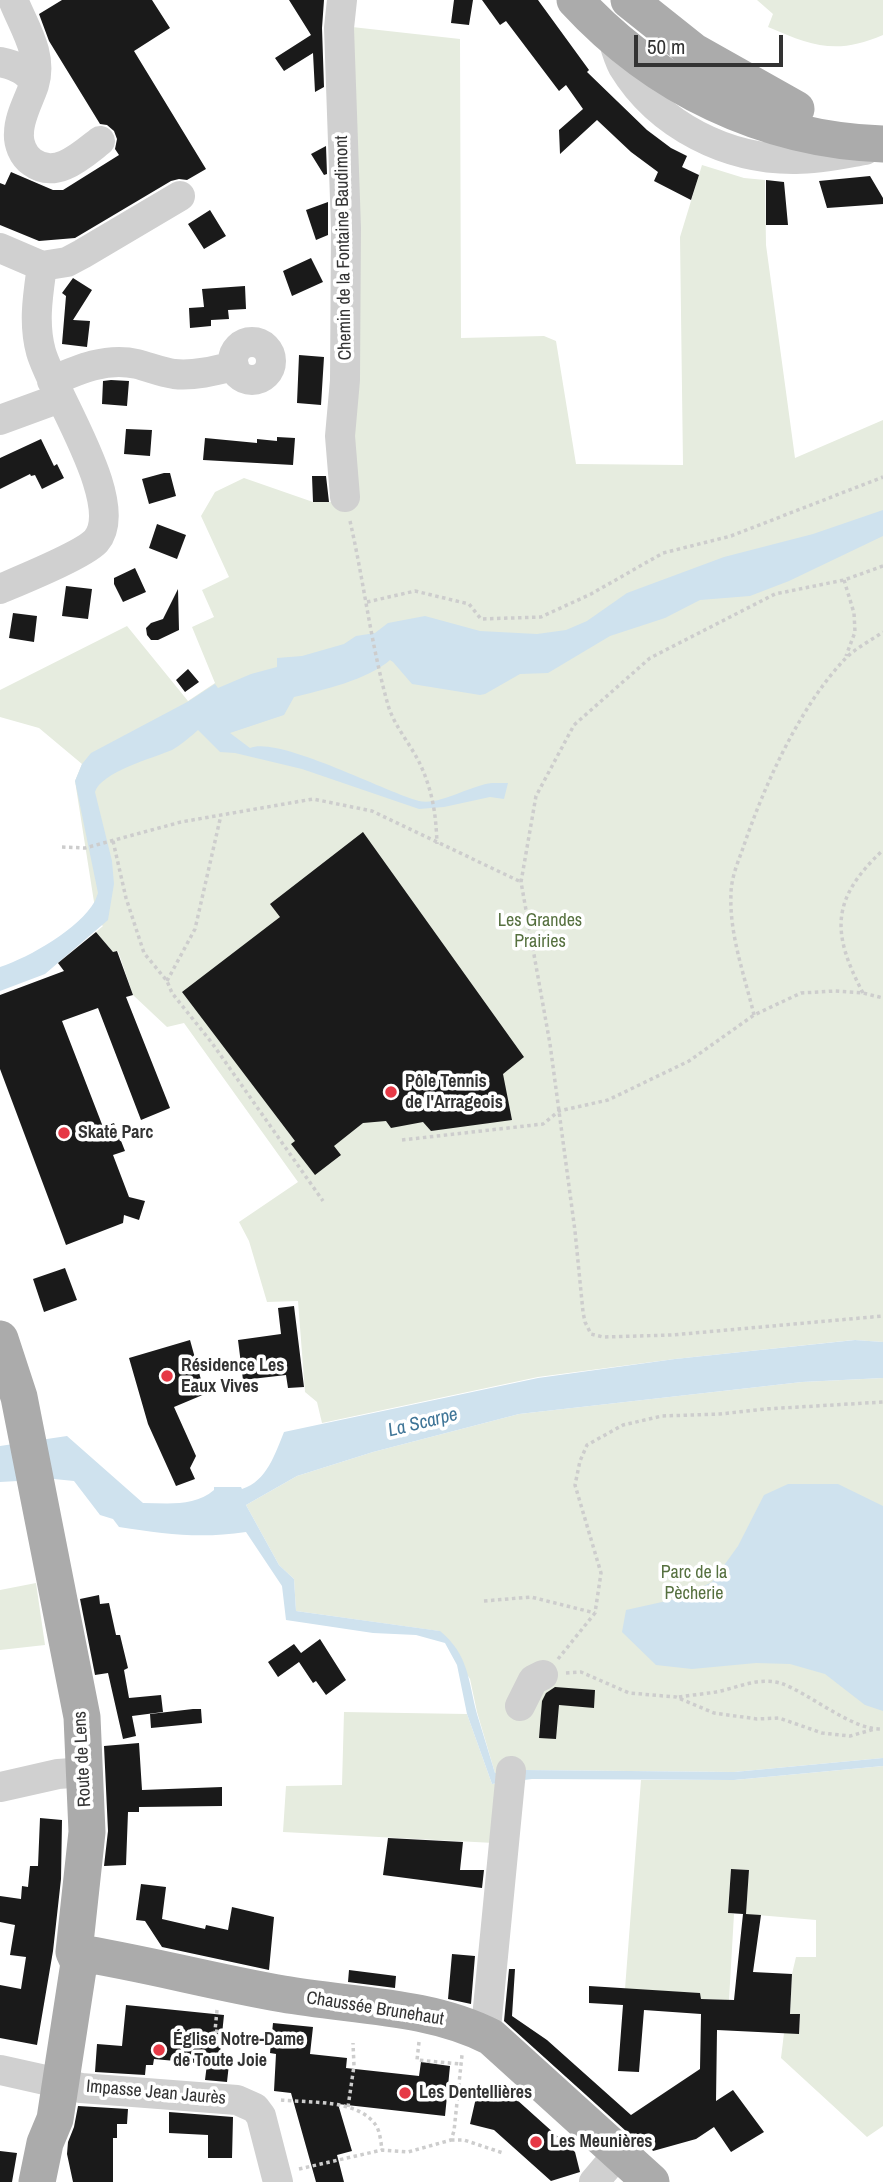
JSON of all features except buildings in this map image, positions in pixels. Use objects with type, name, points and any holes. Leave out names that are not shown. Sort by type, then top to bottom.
[{"type":"main road","points":[[575,0],[612,36],[663,75],[728,111],[809,135],[883,145]]},
{"type":"main road","points":[[606,0],[649,38],[706,75],[748,95],[837,119],[883,124]]},
{"type":"main road","points":[[629,0],[692,51],[796,109]]},
{"type":"main road","name":"Route de Lens","points":[[0,1339],[19,1397],[54,1580],[76,1677],[86,1773],[87,1832],[75,1945],[79,1963],[53,2081],[55,2119],[45,2143],[37,2182]]},
{"type":"main road","name":"Chaussée Brunehaut","points":[[75,1945],[115,1951],[128,1961],[219,1983],[416,2013],[475,2029],[491,2037],[519,2061],[651,2182]]},
{"type":"street","name":"Chemin de la Fontaine Baudimont","points":[[342,0],[339,28],[346,290],[345,380],[340,436],[345,496]]},
{"type":"street","points":[[7,6],[34,50],[38,69],[19,132],[22,150],[28,159],[40,167],[59,167],[79,157],[100,141]]},
{"type":"street","points":[[0,62],[23,70],[33,79],[34,85]]},
{"type":"street","points":[[0,248],[41,266],[67,262],[180,197]]},
{"type":"street","points":[[0,589],[88,548],[95,542],[104,524],[105,512],[100,486],[41,352],[36,324],[41,266]]},
{"type":"street","points":[[0,419],[56,389],[81,368],[125,362],[186,374],[234,366]]},
{"type":"street","points":[[520,1706],[533,1680],[543,1675]]},
{"type":"street","points":[[0,1787],[58,1774],[86,1773]]},
{"type":"street","points":[[475,2029],[487,2018],[510,1777]]},
{"type":"street","name":"Impasse Jean Jaurès","points":[[0,2070],[81,2088],[237,2100],[255,2108]]},
{"type":"street","points":[[255,2108],[261,2116],[277,2178]]},
{"type":"street","points":[[594,2182],[617,2151]]},
{"type":"path","points":[[367,602],[415,591],[469,604],[481,618],[541,617],[591,594],[663,553],[731,536],[883,477]]},
{"type":"path","points":[[345,496],[389,709],[421,766],[436,809],[438,844]]},
{"type":"path","points":[[883,566],[844,580],[775,594],[650,658],[574,725],[536,796],[521,882],[550,1044],[575,1231],[584,1322],[591,1334],[603,1337],[672,1335],[883,1316]]},
{"type":"path","points":[[844,580],[854,613],[855,632],[845,658]]},
{"type":"path","points":[[754,1015],[733,924],[730,894],[736,869],[752,822],[791,736],[824,684],[845,658],[883,632]]},
{"type":"path","points":[[62,847],[85,848],[181,822],[313,799],[372,811],[521,882]]},
{"type":"path","points":[[167,981],[195,929],[221,815]]},
{"type":"path","points":[[113,841],[126,898],[144,953],[212,1043],[323,1201]]},
{"type":"path","points":[[863,993],[841,940],[840,918],[849,890],[883,850]]},
{"type":"path","points":[[402,1140],[543,1124],[559,1111],[608,1100],[664,1074],[689,1061],[754,1015],[801,993],[835,991],[883,998]]},
{"type":"path","points":[[543,1675],[595,1613],[601,1573],[575,1485],[580,1461],[587,1445],[623,1425],[662,1416],[883,1402]]},
{"type":"path","points":[[484,1601],[531,1597],[595,1613]]},
{"type":"path","points":[[543,1675],[581,1672],[629,1693],[676,1697],[716,1692],[759,1681],[778,1683],[838,1714],[875,1729]]},
{"type":"path","points":[[676,1697],[714,1713],[757,1719],[779,1718],[822,1733],[850,1736],[883,1729]]},
{"type":"path","points":[[217,2017],[215,2031],[234,2034]]},
{"type":"path","points":[[451,2140],[460,2064],[475,2029]]},
{"type":"path","points":[[420,2038],[418,2060],[460,2064]]},
{"type":"path","points":[[348,2107],[354,2066],[354,2043]]},
{"type":"path","points":[[255,2108],[271,2099],[348,2107],[363,2114],[377,2126],[382,2150]]},
{"type":"path","points":[[277,2178],[382,2150],[408,2152],[451,2140],[464,2140],[503,2153]]},
{"type":"green space","points":[[757,0],[883,0],[883,35],[852,45],[825,46],[812,43],[768,27],[773,14]]},
{"type":"green space","name":"Les Grandes Prairies","points":[[343,26],[460,39],[461,338],[544,336],[556,341],[576,464],[683,465],[680,237],[702,165],[744,178],[765,180],[766,245],[795,458],[883,420],[883,1342],[854,1340],[538,1377],[322,1423],[317,1402],[305,1392],[298,1301],[267,1302],[249,1241],[239,1222],[298,1182],[184,1023],[167,1027],[133,995],[118,951],[113,952],[96,932],[103,926],[97,921],[75,781],[82,764],[39,728],[0,717],[0,690],[127,626],[188,701],[215,683],[192,627],[214,617],[202,590],[229,577],[201,516],[215,492],[244,478],[313,502],[332,502]]},
{"type":"green space","name":"Parc de la Pècherie","points":[[883,1378],[883,1758],[734,1772],[525,1770],[495,1773],[470,1679],[439,1631],[296,1611],[294,1579],[279,1565],[246,1505],[297,1476],[373,1452],[519,1414],[802,1382]]},
{"type":"green space","points":[[36,1583],[45,1645],[0,1650],[0,1590]]},
{"type":"green space","points":[[344,1712],[467,1714],[492,1784],[499,1784],[494,1843],[283,1832],[286,1786],[342,1785]]},
{"type":"green space","points":[[883,1766],[883,2126],[867,2137],[781,2058],[784,2033],[799,2033],[800,2014],[790,2014],[792,1974],[796,1957],[816,1957],[816,1920],[746,1914],[749,1870],[731,1869],[728,1913],[734,1914],[729,2000],[701,1999],[699,1993],[625,1989],[641,1780],[734,1780]]},
{"type":"water","points":[[883,510],[883,536],[789,581],[750,596],[700,600],[665,618],[610,636],[548,673],[520,674],[480,695],[412,684],[390,660],[357,679],[294,697],[284,715],[230,733],[250,748],[264,746],[307,757],[419,801],[436,801],[492,783],[508,783],[504,799],[490,797],[444,807],[419,809],[302,769],[220,752],[198,730],[172,750],[117,772],[99,785],[95,792],[112,861],[114,884],[108,920],[45,974],[0,991],[0,967],[39,949],[66,932],[88,911],[98,893],[75,781],[82,764],[91,753],[189,701],[215,684],[218,688],[251,674],[277,667],[277,658],[302,656],[344,644],[356,636],[375,633],[388,623],[425,616],[480,631],[537,634],[566,630],[587,621],[627,593],[724,557],[813,534]]},
{"type":"water","name":"La Scarpe","points":[[855,1340],[883,1342],[883,1378],[802,1382],[519,1414],[373,1452],[297,1476],[246,1505],[279,1565],[294,1579],[296,1611],[440,1631],[450,1640],[466,1669],[495,1773],[524,1770],[734,1772],[883,1758],[883,1766],[734,1780],[532,1779],[492,1784],[467,1714],[457,1665],[445,1643],[416,1635],[373,1633],[286,1620],[282,1586],[246,1532],[182,1535],[119,1527],[113,1519],[100,1515],[74,1481],[54,1479],[0,1482],[0,1446],[67,1436],[143,1503],[189,1502],[206,1495],[214,1490],[214,1487],[242,1489],[258,1480],[269,1466],[284,1432],[538,1378],[675,1359]]},
{"type":"water","points":[[788,1484],[838,1484],[883,1506],[883,1711],[865,1705],[825,1674],[790,1664],[756,1663],[692,1669],[656,1665],[622,1632],[626,1610],[680,1598],[712,1582],[738,1546],[764,1495]]},
{"type":"place","name":"Pôle Tennis de l'Arrageois","points":[[391,1092]]},
{"type":"place","name":"Skate Parc","points":[[64,1133]]},
{"type":"place","name":"Résidence Les Eaux Vives","points":[[167,1376]]},
{"type":"place","name":"Église Notre-Dame de Toute Joie","points":[[159,2050]]},
{"type":"place","name":"Les Dentellières","points":[[405,2093]]},
{"type":"place","name":"Les Meunières","points":[[536,2142]]}]
